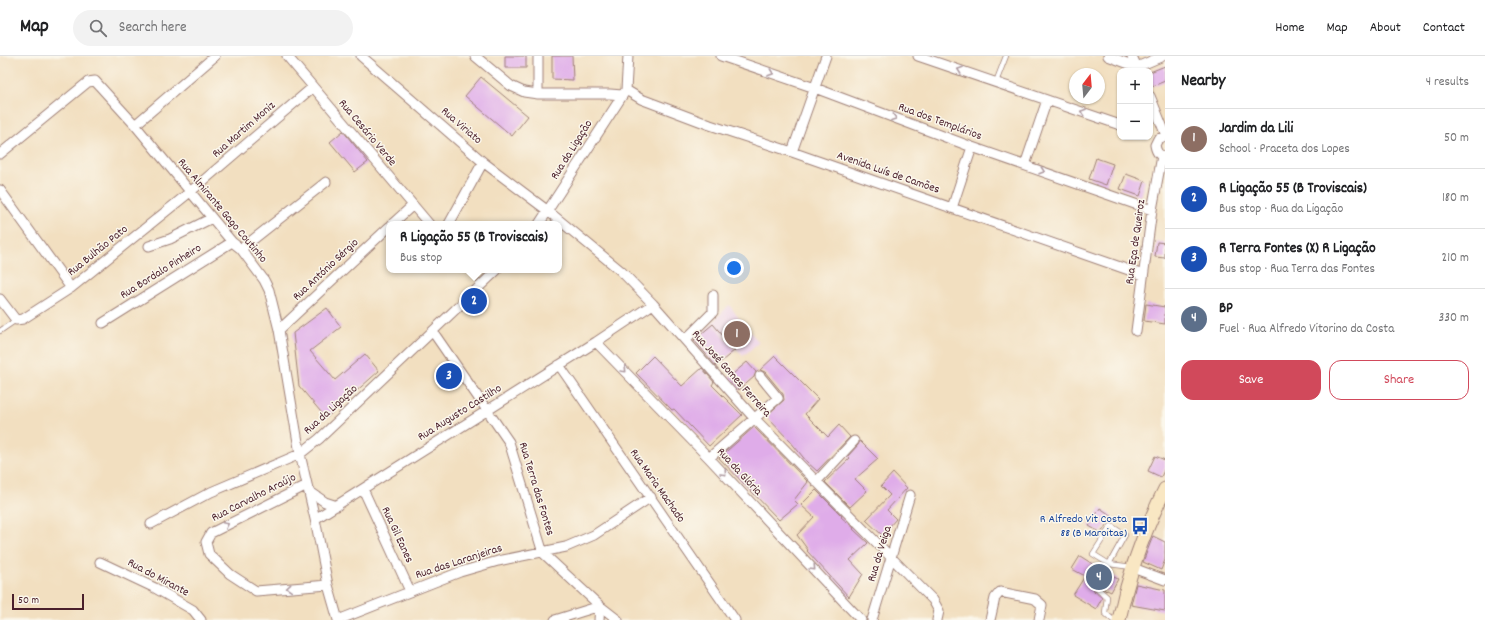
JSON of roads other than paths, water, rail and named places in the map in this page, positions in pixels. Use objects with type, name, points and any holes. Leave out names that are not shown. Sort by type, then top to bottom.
[{"type":"street","points":[[135,125],[215,56]]},
{"type":"street","name":"Rua Cesário Verde","points":[[287,56],[426,221]]},
{"type":"street","name":"Rua Viriato","points":[[361,56],[483,162],[548,211]]},
{"type":"street","points":[[475,56],[511,86],[524,92],[538,94],[610,94],[624,92],[628,56]]},
{"type":"street","points":[[538,56],[538,94]]},
{"type":"street","name":"Rua dos Templários","points":[[721,56],[815,88],[972,147],[1152,210]]},
{"type":"street","points":[[792,152],[826,56]]},
{"type":"street","points":[[918,56],[1117,124]]},
{"type":"street","points":[[1108,56],[1136,68]]},
{"type":"street","points":[[1132,56],[1138,68]]},
{"type":"street","points":[[1140,68],[1163,56]]},
{"type":"street","name":"Rua Almirante Gago Coutinho","points":[[0,154],[88,82],[95,81],[135,125],[232,242],[241,249],[264,280],[269,290],[279,330],[300,454],[316,519],[328,585],[338,620]]},
{"type":"street","name":"Rua Martim Moniz","points":[[190,192],[313,87]]},
{"type":"street","name":"Avenida Luís de Camões","points":[[624,92],[710,125],[792,152],[1143,275]]},
{"type":"street","name":"Rua da Ligação","points":[[540,221],[624,92]]},
{"type":"street","points":[[1025,165],[1047,100]]},
{"type":"street","points":[[1152,104],[1160,136],[1155,145],[1156,151],[1163,156]]},
{"type":"street","points":[[952,208],[972,147]]},
{"type":"street","name":"Rua Eça de Queiroz","points":[[1136,331],[1152,210],[1163,156]]},
{"type":"street","points":[[451,221],[483,162]]},
{"type":"street","points":[[241,249],[326,182]]},
{"type":"street","points":[[0,190],[72,288]]},
{"type":"street","name":"Rua Bulhão Pato","points":[[16,320],[23,319],[72,288],[190,192]]},
{"type":"street","points":[[395,221],[412,206]]},
{"type":"street","name":"Rua José Gomes Ferreira","points":[[548,211],[560,221]]},
{"type":"street","points":[[149,246],[170,239],[212,218]]},
{"type":"street","name":"Rua José Gomes Ferreira","points":[[562,223],[621,271],[754,418],[933,600],[939,610],[937,620]]},
{"type":"street","name":"Rua António Sérgio","points":[[279,330],[386,230]]},
{"type":"street","name":"Rua Bordalo Pinheiro","points":[[103,323],[232,242]]},
{"type":"street","name":"Rua da Ligação","points":[[151,524],[211,492],[300,454],[319,439],[494,273]]},
{"type":"street","points":[[684,340],[714,312],[713,295]]},
{"type":"street","points":[[0,300],[16,320]]},
{"type":"street","name":"Rua Augusto Castilho","points":[[316,519],[596,342],[652,304]]},
{"type":"street","name":"Rua Terra das Fontes","points":[[433,332],[509,442],[543,553],[600,606],[618,620]]},
{"type":"street","name":"Rua da Glória","points":[[596,342],[709,458],[861,620]]},
{"type":"street","name":"Rua Maria Machado","points":[[559,365],[735,620]]},
{"type":"street","points":[[709,458],[778,398],[760,376]]},
{"type":"street","points":[[816,482],[854,441]]},
{"type":"street","points":[[308,488],[325,502],[337,506]]},
{"type":"street","name":"Rua Carvalho Araújo","points":[[308,488],[212,533],[206,542],[209,554],[230,574],[256,591],[328,585]]},
{"type":"street","name":"Rua Gil Eanes","points":[[363,489],[410,591]]},
{"type":"street","points":[[1119,620],[1133,568],[1162,504],[1165,489]]},
{"type":"street","name":"Rua da Veiga","points":[[872,620],[910,495]]},
{"type":"street","name":"Rua das Laranjeiras","points":[[338,620],[460,572],[498,560],[543,553],[566,547],[594,535],[651,497]]},
{"type":"street","name":"Rua do Mirante","points":[[100,562],[155,588],[193,610],[201,620]]},
{"type":"street","points":[[1133,568],[1165,580]]},
{"type":"street","points":[[990,620],[995,598],[1000,592],[1035,599],[1042,605],[1039,620]]},
{"type":"street","points":[[555,620],[600,606],[599,620]]},
{"type":"lane","points":[[996,82],[1006,56]]},
{"type":"lane","points":[[0,331],[16,320]]},
{"type":"lane","points":[[1113,620],[1105,613],[1107,597],[1097,588],[1109,564],[1125,535],[1111,526],[1093,554],[1109,564],[1133,568]]},
{"type":"place","name":"R Ligação 55 (B Troviscais)","points":[[474,301]]},
{"type":"place","name":"Jardim da Lili","points":[[737,334]]},
{"type":"place","name":"R Terra Fontes (X) R Ligação","points":[[449,376]]},
{"type":"place","name":"R Alfredo Vit Costa 88 (B Maroitas)","points":[[1140,526]]},
{"type":"place","name":"BP","points":[[1099,577]]}]
